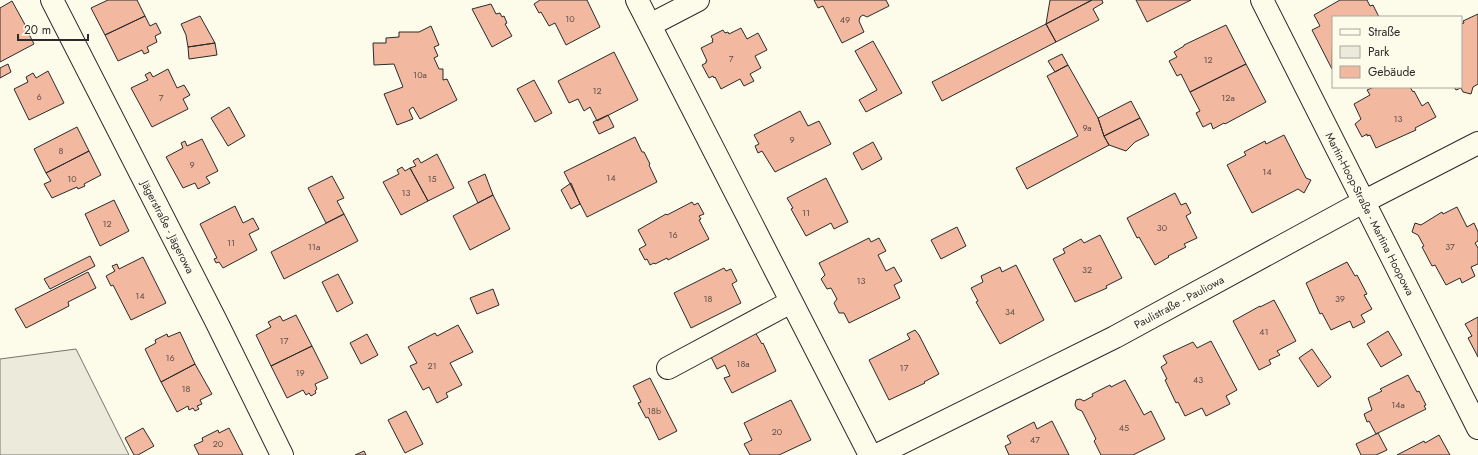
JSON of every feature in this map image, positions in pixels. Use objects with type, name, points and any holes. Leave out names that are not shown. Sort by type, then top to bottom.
[{"type":"street","name":"Jägerstraße - Jägerowa","points":[[52,0],[216,321],[282,455]]},
{"type":"street","points":[[637,0],[870,455]]},
{"type":"street","points":[[650,24],[698,0]]},
{"type":"street","name":"Martin-Hoop-Straße - Martina Hoopowa","points":[[1262,0],[1478,428]]},
{"type":"street","name":"Paulistraße - Pauliowa","points":[[877,455],[1115,337],[1364,202],[1478,143]]},
{"type":"street","points":[[668,368],[791,302]]},
{"type":"green space","points":[[76,349],[129,455],[0,455],[0,359]]},
{"type":"building","points":[[108,0],[137,0],[145,16],[105,35],[91,8]]},
{"type":"building","points":[[540,0],[587,0],[600,27],[566,45],[555,23],[549,26],[541,12],[539,13],[534,4]]},
{"type":"building","points":[[814,0],[886,0],[889,6],[867,17],[863,15],[860,17],[859,21],[864,32],[842,43],[823,6],[818,8]]},
{"type":"building","points":[[1050,0],[1092,0],[1046,24]]},
{"type":"building","points":[[1092,0],[1102,0],[1103,3],[1093,9],[1099,20],[1056,42],[1046,24]]},
{"type":"building","points":[[1136,0],[1191,0],[1147,22]]},
{"type":"building","points":[[1340,0],[1367,0],[1370,6],[1373,5],[1378,16],[1332,16],[1332,69],[1312,30],[1320,26],[1314,15]]},
{"type":"building","points":[[12,1],[34,44],[0,62],[0,8]]},
{"type":"building","points":[[491,4],[496,14],[500,13],[502,17],[504,16],[507,23],[505,24],[512,36],[492,47],[472,9]]},
{"type":"building","points":[[1478,14],[1478,84],[1473,87],[1471,94],[1463,92],[1461,88],[1463,21]]},
{"type":"building","points":[[145,16],[150,26],[156,23],[161,33],[155,36],[157,42],[147,47],[149,52],[144,54],[142,50],[118,61],[105,35]]},
{"type":"building","points":[[200,16],[215,43],[188,47],[186,35],[181,24]]},
{"type":"building","points":[[1046,24],[1056,42],[942,101],[932,82]]},
{"type":"building","points":[[1226,25],[1246,64],[1190,92],[1181,74],[1177,76],[1169,61],[1177,57],[1174,52],[1184,45]]},
{"type":"building","points":[[431,26],[439,45],[434,47],[438,56],[434,58],[439,69],[443,69],[443,80],[447,79],[457,100],[420,119],[413,107],[409,110],[413,119],[397,125],[384,94],[403,87],[394,64],[374,65],[373,43],[386,43],[386,38],[399,37],[399,32],[419,32]]},
{"type":"building","points":[[741,28],[747,39],[758,33],[767,50],[755,56],[761,68],[750,74],[754,81],[744,86],[740,79],[721,89],[715,77],[714,78],[713,76],[709,78],[702,65],[707,61],[701,48],[713,42],[711,36],[723,30],[725,33],[728,32],[729,34]]},
{"type":"building","points":[[873,41],[902,93],[866,112],[859,100],[877,90],[855,51]]},
{"type":"building","points":[[215,43],[217,55],[189,59],[188,47]]},
{"type":"building","points":[[614,52],[638,100],[597,121],[590,107],[584,111],[578,99],[569,103],[558,81]]},
{"type":"building","points":[[1062,54],[1068,65],[1055,72],[1048,61]]},
{"type":"building","points":[[8,64],[11,72],[0,78],[0,68]]},
{"type":"building","points":[[1246,64],[1266,102],[1213,129],[1211,123],[1203,127],[1196,113],[1200,111],[1190,92]]},
{"type":"building","points":[[1068,65],[1098,118],[1104,136],[1109,145],[1027,189],[1016,168],[1078,136],[1047,76]]},
{"type":"building","points":[[168,69],[177,88],[184,85],[190,95],[183,99],[188,109],[152,127],[131,88],[148,80],[145,75],[150,72],[153,77]]},
{"type":"building","points":[[48,71],[64,103],[29,120],[14,89],[28,82],[26,77],[33,73],[36,78]]},
{"type":"building","points":[[534,80],[552,113],[535,122],[517,89]]},
{"type":"building","points":[[1372,88],[1411,88],[1413,92],[1414,91],[1422,106],[1428,102],[1436,117],[1415,128],[1416,130],[1376,148],[1370,135],[1367,136],[1367,134],[1362,137],[1355,124],[1361,119],[1354,104],[1370,95],[1367,90]]},
{"type":"building","points":[[1131,101],[1140,118],[1104,136],[1098,118]]},
{"type":"building","points":[[229,107],[245,136],[228,146],[211,118]]},
{"type":"building","points":[[800,111],[808,126],[819,121],[831,144],[775,172],[762,151],[758,153],[755,146],[759,144],[754,135]]},
{"type":"building","points":[[608,115],[614,127],[599,134],[593,122]]},
{"type":"building","points":[[1140,118],[1149,135],[1135,142],[1126,151],[1109,145],[1104,136]]},
{"type":"building","points":[[77,127],[89,151],[46,173],[34,149]]},
{"type":"building","points":[[1284,135],[1306,178],[1311,180],[1304,193],[1298,189],[1252,213],[1227,165],[1246,155],[1244,152],[1265,141],[1266,144]]},
{"type":"building","points":[[635,137],[650,164],[649,165],[657,182],[587,217],[564,172]]},
{"type":"building","points":[[202,139],[218,171],[206,177],[210,183],[198,189],[195,183],[183,188],[166,157],[183,148],[181,143],[185,141],[187,146]]},
{"type":"building","points":[[873,142],[882,159],[862,170],[853,153]]},
{"type":"building","points":[[89,151],[101,175],[84,184],[85,186],[78,189],[77,187],[52,198],[44,184],[51,181],[46,173]]},
{"type":"building","points":[[437,154],[454,188],[428,201],[410,168],[416,166],[413,161],[418,158],[421,163]]},
{"type":"building","points":[[402,167],[405,171],[410,168],[428,201],[401,215],[383,182],[399,174],[397,170]]},
{"type":"building","points":[[485,174],[493,195],[478,203],[468,182]]},
{"type":"building","points":[[332,176],[344,198],[337,201],[344,214],[326,223],[308,188]]},
{"type":"building","points":[[826,178],[848,222],[834,229],[831,223],[806,236],[791,209],[793,208],[787,198]]},
{"type":"building","points":[[571,183],[580,204],[571,209],[561,190]]},
{"type":"building","points":[[1175,193],[1181,205],[1186,203],[1191,213],[1186,216],[1197,238],[1184,244],[1186,247],[1168,256],[1169,257],[1155,265],[1139,237],[1137,238],[1127,218]]},
{"type":"building","points":[[493,195],[510,229],[470,250],[453,216]]},
{"type":"building","points":[[114,200],[129,231],[100,246],[85,214]]},
{"type":"building","points":[[692,202],[694,205],[698,203],[704,214],[699,216],[701,219],[699,220],[709,239],[668,260],[667,258],[650,265],[647,259],[645,260],[639,249],[646,245],[638,230],[666,214],[667,215]]},
{"type":"building","points":[[235,206],[243,223],[253,218],[259,229],[249,234],[257,250],[223,268],[219,262],[216,263],[214,259],[217,258],[200,224]]},
{"type":"building","points":[[1457,207],[1467,227],[1474,223],[1478,232],[1478,241],[1475,243],[1478,248],[1478,264],[1471,267],[1475,276],[1462,283],[1460,278],[1446,285],[1435,265],[1432,266],[1422,247],[1424,246],[1418,235],[1412,232],[1415,223],[1421,225],[1442,212],[1443,214]]},
{"type":"building","points":[[344,214],[358,241],[284,279],[271,252]]},
{"type":"building","points":[[957,227],[966,246],[941,259],[931,240]]},
{"type":"building","points":[[1100,235],[1122,278],[1106,286],[1107,288],[1075,302],[1053,259],[1065,253],[1063,249],[1081,239],[1084,243]]},
{"type":"building","points":[[869,238],[871,242],[879,238],[886,251],[878,255],[886,271],[894,267],[902,281],[894,285],[900,298],[849,323],[844,313],[839,313],[834,303],[837,299],[831,288],[827,289],[821,279],[825,275],[819,263]]},
{"type":"building","points":[[90,256],[95,266],[50,289],[44,279]]},
{"type":"building","points":[[143,257],[166,303],[131,320],[113,285],[111,286],[106,276],[115,271],[112,266],[117,264],[119,269]]},
{"type":"building","points":[[1347,262],[1355,276],[1357,275],[1367,294],[1364,295],[1372,309],[1361,315],[1365,322],[1353,328],[1350,321],[1331,330],[1322,313],[1320,314],[1306,283]]},
{"type":"building","points":[[1016,265],[1044,320],[1000,344],[976,302],[978,301],[971,288],[983,282],[981,276],[1000,267],[1002,272]]},
{"type":"building","points":[[724,268],[726,271],[731,269],[737,281],[732,284],[741,303],[691,328],[674,293]]},
{"type":"building","points":[[88,272],[96,288],[68,302],[69,306],[26,328],[15,309]]},
{"type":"building","points":[[338,274],[353,303],[337,312],[322,282]]},
{"type":"building","points":[[493,289],[499,305],[477,314],[470,298]]},
{"type":"building","points":[[1274,300],[1296,341],[1277,351],[1280,355],[1269,360],[1271,364],[1259,370],[1233,321]]},
{"type":"building","points":[[296,315],[312,346],[271,366],[256,335],[271,327],[268,322],[280,316],[283,321]]},
{"type":"building","points":[[1478,317],[1478,357],[1468,338],[1472,336],[1465,324]]},
{"type":"building","points":[[458,325],[473,352],[450,363],[462,385],[446,393],[448,397],[437,403],[429,387],[423,390],[410,366],[417,363],[408,347],[435,333],[437,336]]},
{"type":"building","points":[[915,330],[939,374],[924,382],[925,383],[889,400],[869,360],[910,339],[907,334]]},
{"type":"building","points":[[1388,331],[1402,355],[1381,367],[1367,344]]},
{"type":"building","points":[[180,332],[195,364],[161,382],[145,349],[156,343],[155,340],[167,334],[168,337]]},
{"type":"building","points":[[755,332],[762,344],[763,343],[776,371],[732,393],[724,378],[730,376],[725,365],[717,369],[710,355]]},
{"type":"building","points":[[367,334],[378,355],[361,364],[350,343]]},
{"type":"building","points":[[1211,341],[1237,390],[1226,396],[1230,404],[1206,416],[1202,408],[1185,416],[1178,402],[1176,403],[1165,380],[1167,379],[1161,367],[1167,363],[1163,356],[1193,342],[1197,348]]},
{"type":"building","points":[[312,346],[328,378],[315,384],[317,389],[315,391],[316,393],[311,396],[309,393],[306,395],[303,390],[287,398],[271,366]]},
{"type":"building","points":[[1312,349],[1331,377],[1318,387],[1299,358]]},
{"type":"building","points":[[195,364],[212,394],[200,400],[202,404],[197,406],[199,409],[195,411],[193,408],[189,410],[188,406],[177,412],[161,382]]},
{"type":"building","points":[[1408,375],[1417,392],[1419,391],[1426,405],[1424,406],[1426,409],[1376,434],[1369,421],[1367,422],[1364,414],[1372,410],[1368,398],[1382,391],[1380,389]]},
{"type":"building","points":[[650,378],[677,431],[659,440],[648,417],[646,418],[638,403],[641,402],[633,386]]},
{"type":"building","points":[[1125,380],[1144,415],[1151,411],[1165,439],[1133,455],[1101,455],[1094,441],[1096,439],[1082,411],[1077,409],[1075,405],[1076,400],[1080,399],[1084,401],[1093,396],[1092,394],[1110,385],[1111,387]]},
{"type":"building","points":[[791,400],[811,440],[779,455],[750,455],[744,444],[752,440],[744,423]]},
{"type":"building","points":[[406,411],[423,444],[405,453],[388,420]]},
{"type":"building","points":[[1052,421],[1069,455],[1009,455],[1005,446],[1011,443],[1007,436],[1034,422],[1037,429]]},
{"type":"building","points":[[143,428],[154,446],[138,455],[134,455],[125,438]]},
{"type":"building","points":[[229,428],[243,455],[199,455],[194,445],[203,441],[202,438],[218,430],[219,433]]},
{"type":"building","points":[[1378,433],[1387,450],[1376,455],[1361,455],[1356,444]]},
{"type":"building","points":[[1439,435],[1450,455],[1397,455],[1424,441],[1425,443]]},
{"type":"building","points":[[364,451],[366,455],[355,455]]}]
